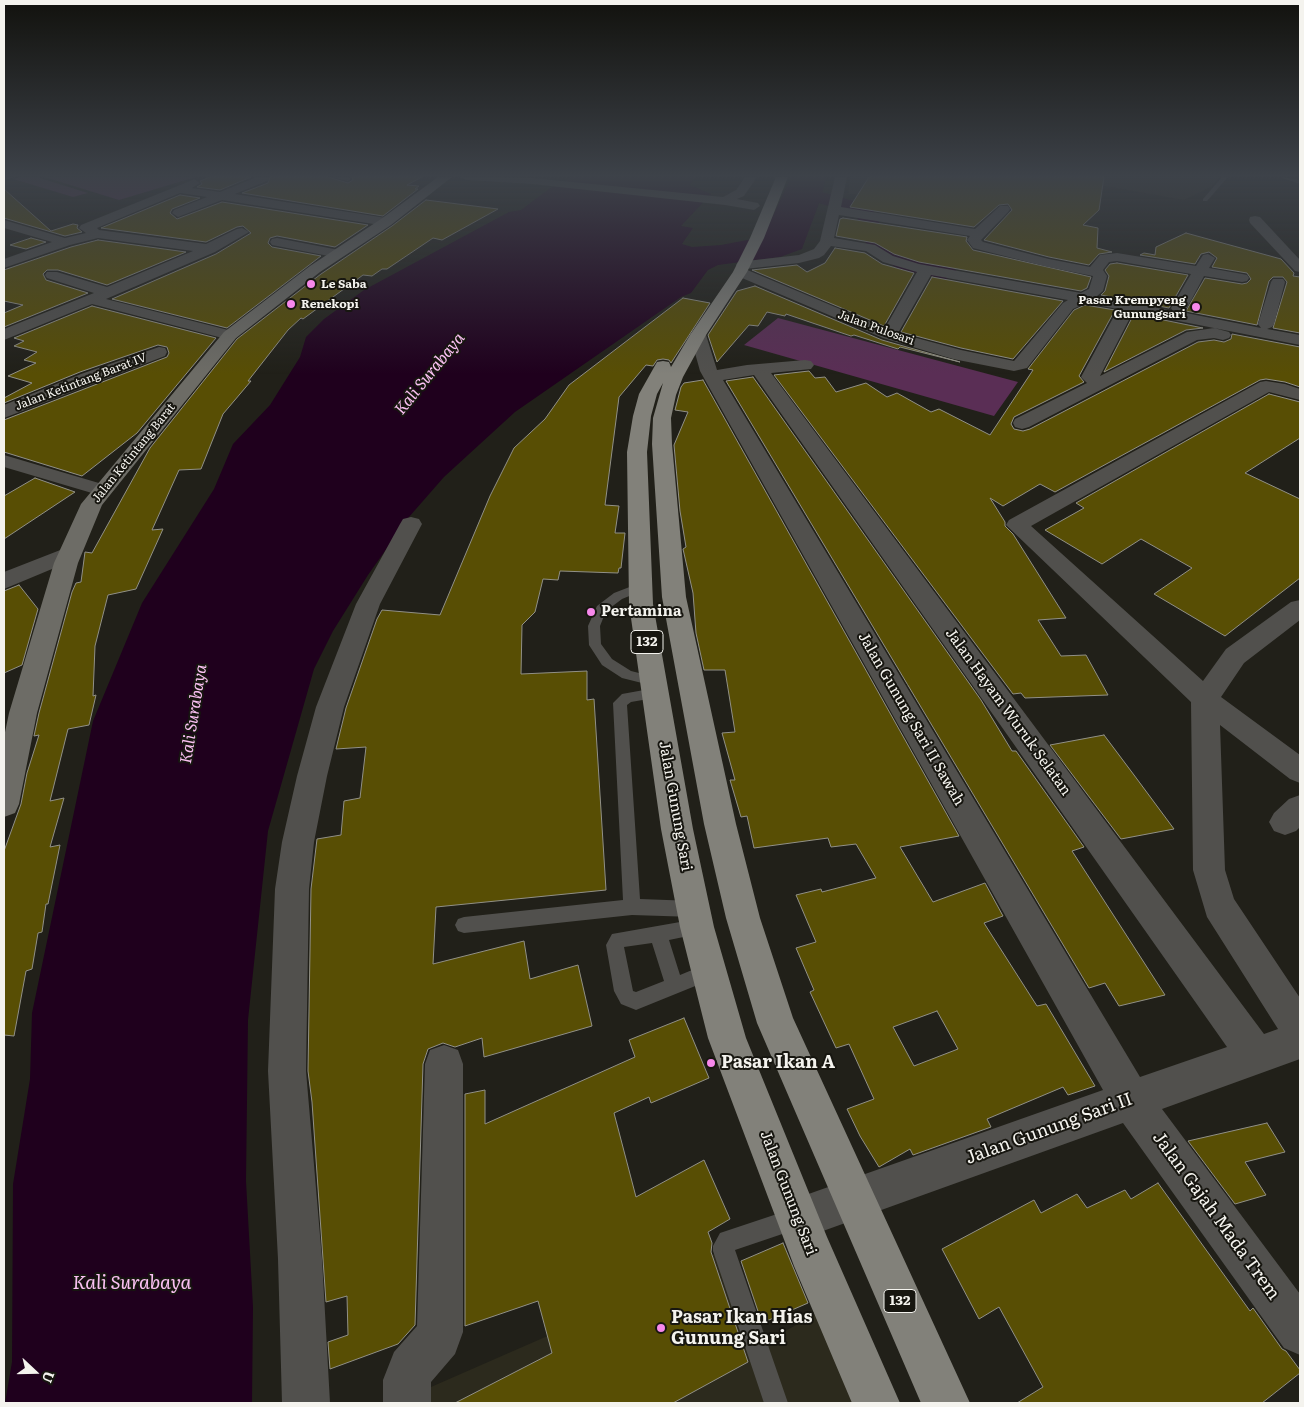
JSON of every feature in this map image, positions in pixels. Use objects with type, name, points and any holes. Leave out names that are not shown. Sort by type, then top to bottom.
[{"type":"main road","name":"Jalan Ketintang Barat","points":[[4,804],[23,713],[68,554],[92,504],[230,335],[315,270],[356,243]]},
{"type":"main road","name":"Jalan Gunung Sari","points":[[746,243],[743,257],[663,365],[648,394],[642,416],[650,444],[674,597],[720,824],[743,918],[776,1023],[946,1403]]},
{"type":"main road","name":"Jalan Gunung Sari","points":[[750,243],[674,377],[667,395],[662,418],[650,444],[640,587],[641,604],[677,830],[695,918],[727,1038],[798,1218],[876,1403]]},
{"type":"street","points":[[4,264],[64,243]]},
{"type":"street","points":[[163,243],[210,249]]},
{"type":"street","points":[[4,335],[222,243]]},
{"type":"street","points":[[280,243],[339,254]]},
{"type":"street","points":[[743,257],[807,258],[819,252],[826,243]]},
{"type":"street","points":[[832,243],[867,247],[889,254]]},
{"type":"street","points":[[880,243],[898,263],[926,270],[956,271],[1300,330]]},
{"type":"street","points":[[977,243],[980,246],[1096,273]]},
{"type":"street","points":[[1276,243],[1300,268]]},
{"type":"street","name":"Jalan Pulosari","points":[[743,257],[812,304],[889,335],[959,355],[1018,366],[1066,308],[1089,294]]},
{"type":"street","points":[[1089,294],[1096,273],[1105,258],[1111,257],[1204,264],[1242,278]]},
{"type":"street","points":[[1179,308],[1204,264]]},
{"type":"street","points":[[889,335],[926,270]]},
{"type":"street","points":[[52,275],[108,292]]},
{"type":"street","points":[[1266,324],[1270,303],[1278,282]]},
{"type":"street","points":[[1089,294],[1128,306],[1300,340]]},
{"type":"street","points":[[89,299],[230,335]]},
{"type":"street","points":[[1099,383],[1090,377],[1128,306]]},
{"type":"street","points":[[1022,423],[1193,335],[1214,333],[1300,350]]},
{"type":"street","name":"Jalan Gunung Sari II Sawah","points":[[698,335],[706,366],[1131,1100]]},
{"type":"street","name":"Jalan Ketintang Barat IV","points":[[4,412],[87,378],[159,352]]},
{"type":"street","points":[[713,376],[804,365]]},
{"type":"street","name":"Jalan Hayam Wuruk Selatan","points":[[759,369],[1257,1056]]},
{"type":"street","points":[[1300,395],[1285,389],[1266,386],[1017,525],[1205,700],[1300,771]]},
{"type":"street","points":[[4,461],[102,490]]},
{"type":"street","points":[[306,1403],[300,1259],[287,1071],[292,889],[298,842],[312,776],[330,707],[368,604],[411,524]]},
{"type":"street","points":[[4,582],[68,554]]},
{"type":"street","points":[[1300,608],[1236,656],[1205,700],[1209,870],[1219,906],[1300,1030]]},
{"type":"street","name":"Jalan Gunung Sari II","points":[[798,1218],[1300,1040]]},
{"type":"street","points":[[407,1403],[407,1380],[411,1369],[438,1337],[440,1332],[444,1064]]},
{"type":"street","name":"Jalan Gajah Mada Trem","points":[[1131,1100],[1300,1332]]},
{"type":"lane","points":[[640,587],[618,596],[602,609],[594,626],[595,645],[607,662],[627,675],[655,687]]},
{"type":"lane","points":[[632,907],[620,703],[627,698],[655,687]]},
{"type":"lane","points":[[464,925],[632,907],[695,918]]},
{"type":"lane","points":[[695,918],[658,933],[618,940],[615,945],[622,991],[627,998],[636,1001],[710,972]]},
{"type":"lane","points":[[658,933],[674,986]]},
{"type":"lane","points":[[776,1403],[724,1251],[724,1246],[728,1241],[798,1218]]},
{"type":"shaded area","points":[[778,318],[1018,382],[994,416],[744,345]]},
{"type":"shaded area","name":"Pasar Ikan Hias Gunung Sari","points":[[722,1250],[763,1343],[822,1311],[861,1403],[416,1403],[415,1394],[600,1313]]},
{"type":"water","name":"Kali Surabaya","points":[[452,243],[683,243],[682,244],[692,247],[733,243],[804,243],[802,249],[780,257],[718,265],[708,270],[691,293],[681,297],[515,412],[444,477],[409,517],[368,575],[333,631],[314,669],[268,831],[248,1020],[246,1181],[253,1307],[252,1403],[5,1403],[12,1362],[13,1184],[30,1079],[32,1013],[93,721],[142,603],[214,489],[233,444],[270,405],[300,357],[306,337],[324,319],[364,290]]},
{"type":"building","points":[[17,243],[44,243],[26,249],[10,245]]},
{"type":"building","points":[[88,243],[118,243],[186,252],[107,285],[58,270],[47,270],[43,274],[46,280],[88,293],[4,327],[4,313],[23,305],[4,301],[4,270]]},
{"type":"building","points":[[235,243],[268,243],[272,247],[321,256],[227,328],[112,299],[216,254]]},
{"type":"building","points":[[312,243],[342,243],[335,247]]},
{"type":"building","points":[[367,243],[426,243],[387,269],[382,269],[372,276],[363,275],[303,319],[301,318],[288,330],[248,381],[251,381],[223,414],[201,469],[179,470],[152,530],[163,529],[136,589],[108,595],[95,646],[93,696],[96,695],[89,725],[68,729],[50,801],[64,798],[50,847],[60,845],[48,904],[46,904],[42,932],[38,933],[32,969],[26,971],[14,1036],[4,1035],[4,851],[21,804],[27,773],[39,735],[34,736],[39,713],[72,592],[76,583],[81,582],[85,552],[92,553],[150,448],[237,339],[321,274]]},
{"type":"building","points":[[873,243],[967,243],[973,250],[1091,277],[1087,288],[1081,291],[919,262],[894,254]]},
{"type":"building","points":[[994,243],[1097,243],[1097,248],[1112,252],[1099,254],[1089,265]]},
{"type":"building","points":[[1165,243],[1221,243],[1281,259],[1294,273],[1293,276],[1300,277],[1300,333],[1273,328],[1287,282],[1283,277],[1273,277],[1269,281],[1257,325],[1186,311],[1205,278],[1242,284],[1247,283],[1251,279],[1247,273],[1212,267],[1217,258],[1209,252],[1201,254],[1195,264],[1140,255],[1144,253],[1155,255],[1156,247]]},
{"type":"building","points":[[835,248],[865,253],[882,264],[914,273],[884,326],[752,270],[797,265],[807,272],[825,263]]},
{"type":"building","points":[[1117,263],[1188,275],[1169,308],[1101,295],[1105,291],[1109,276],[1105,270],[1110,264]]},
{"type":"building","points":[[932,277],[1063,301],[1013,359],[901,332]]},
{"type":"building","points":[[755,286],[882,340],[960,362],[900,347],[898,349],[854,335],[851,336],[786,314],[785,316],[767,312],[758,326],[749,325],[717,362],[708,335],[737,291]]},
{"type":"building","points":[[683,298],[710,303],[671,363],[669,360],[663,359],[657,360],[653,366],[646,365],[619,397],[605,505],[619,506],[615,533],[625,533],[621,568],[619,568],[618,573],[560,571],[558,580],[543,579],[535,612],[522,625],[521,674],[587,671],[587,700],[594,699],[606,890],[436,907],[433,964],[524,941],[530,979],[578,965],[592,1026],[484,1057],[482,1038],[455,1047],[443,1043],[428,1049],[423,1064],[415,1325],[398,1344],[330,1369],[328,1342],[348,1335],[347,1296],[326,1302],[312,1102],[308,1071],[311,889],[317,839],[341,835],[344,801],[360,798],[366,747],[336,749],[346,708],[377,619],[382,610],[440,615],[490,496],[514,448],[545,419],[569,385]]},
{"type":"building","points":[[1085,305],[1115,310],[1079,376],[1084,382],[1014,417],[1011,424],[1014,429],[1023,431],[1030,429],[1198,342],[1214,340],[1224,342],[1231,339],[1232,334],[1300,347],[1300,387],[1285,382],[1260,380],[1055,492],[1040,484],[1003,506],[990,498],[1005,522],[1005,526],[1013,534],[1066,618],[1038,620],[1061,656],[1086,655],[1108,695],[1025,698],[1021,693],[1013,694],[774,375],[809,371],[815,378],[825,377],[836,392],[866,383],[887,397],[897,393],[931,412],[939,409],[990,435],[1033,370],[1028,369],[1074,310]]},
{"type":"building","points":[[92,306],[216,338],[137,433],[82,476],[4,452],[4,420],[167,357],[169,353],[167,347],[158,345],[80,372],[4,403],[4,398],[32,383],[8,376],[36,363],[24,360],[37,352],[14,346],[24,341],[14,338]]},
{"type":"building","points":[[1134,314],[1203,328],[1186,330],[1104,372]]},
{"type":"building","points":[[753,377],[981,700],[1012,751],[1016,751],[1084,847],[1072,851],[1165,995],[1119,1006],[1105,983],[1089,988],[726,381]]},
{"type":"building","points":[[703,380],[959,836],[900,847],[933,902],[985,883],[1003,916],[984,923],[1037,1006],[1046,1004],[1095,1086],[1068,1095],[1063,1087],[987,1119],[991,1127],[913,1155],[910,1149],[879,1167],[860,1136],[847,1109],[874,1099],[849,1044],[836,1048],[810,992],[814,990],[796,948],[816,942],[796,895],[821,889],[822,892],[876,878],[856,844],[831,847],[828,838],[754,848],[747,816],[741,817],[730,780],[735,780],[722,733],[735,732],[725,670],[704,670],[696,633],[693,593],[683,549],[686,547],[680,511],[674,445],[688,412],[675,410],[681,387],[684,383]],"holes":[[[937,1011],[958,1049],[914,1066],[893,1027]]]},
{"type":"building","points":[[1269,394],[1300,402],[1300,438],[1245,473],[1300,499],[1300,578],[1225,636],[1154,594],[1192,568],[1141,539],[1102,564],[1045,530],[1084,508],[1076,503]]},
{"type":"building","points":[[35,478],[75,492],[4,539],[4,496]]},
{"type":"building","points":[[19,585],[38,609],[22,665],[4,673],[4,591]]},
{"type":"building","points":[[1104,735],[1174,829],[1121,839],[1050,745]]},
{"type":"building","points":[[684,1018],[709,1078],[651,1103],[649,1097],[614,1113],[636,1197],[704,1160],[730,1219],[708,1232],[712,1243],[711,1252],[748,1362],[673,1403],[455,1403],[552,1353],[538,1301],[465,1326],[465,1094],[485,1090],[485,1124],[635,1057],[629,1040]]},
{"type":"building","points":[[1267,1123],[1285,1152],[1245,1162],[1266,1195],[1235,1204],[1188,1141]]},
{"type":"building","points":[[1158,1183],[1250,1311],[1253,1308],[1282,1349],[1286,1351],[1300,1370],[1300,1373],[1262,1403],[1017,1403],[1043,1387],[999,1307],[979,1319],[942,1249],[1034,1200],[1041,1213],[1077,1194],[1087,1208],[1125,1190],[1131,1199]]},
{"type":"building","points":[[783,1243],[808,1303],[762,1323],[741,1261]]},
{"type":"waterway","points":[[878,243],[885,251],[907,264],[945,272]]},
{"type":"place","name":"Le Saba","points":[[311,284]]},
{"type":"place","name":"Renekopi","points":[[291,304]]},
{"type":"place","name":"Pasar Krempyeng Gunungsari","points":[[1196,307]]},
{"type":"place","name":"Pertamina","points":[[591,612]]},
{"type":"place","name":"Pasar Ikan A","points":[[711,1063]]},
{"type":"place","name":"Pasar Ikan Hias Gunung Sari","points":[[661,1328]]}]
